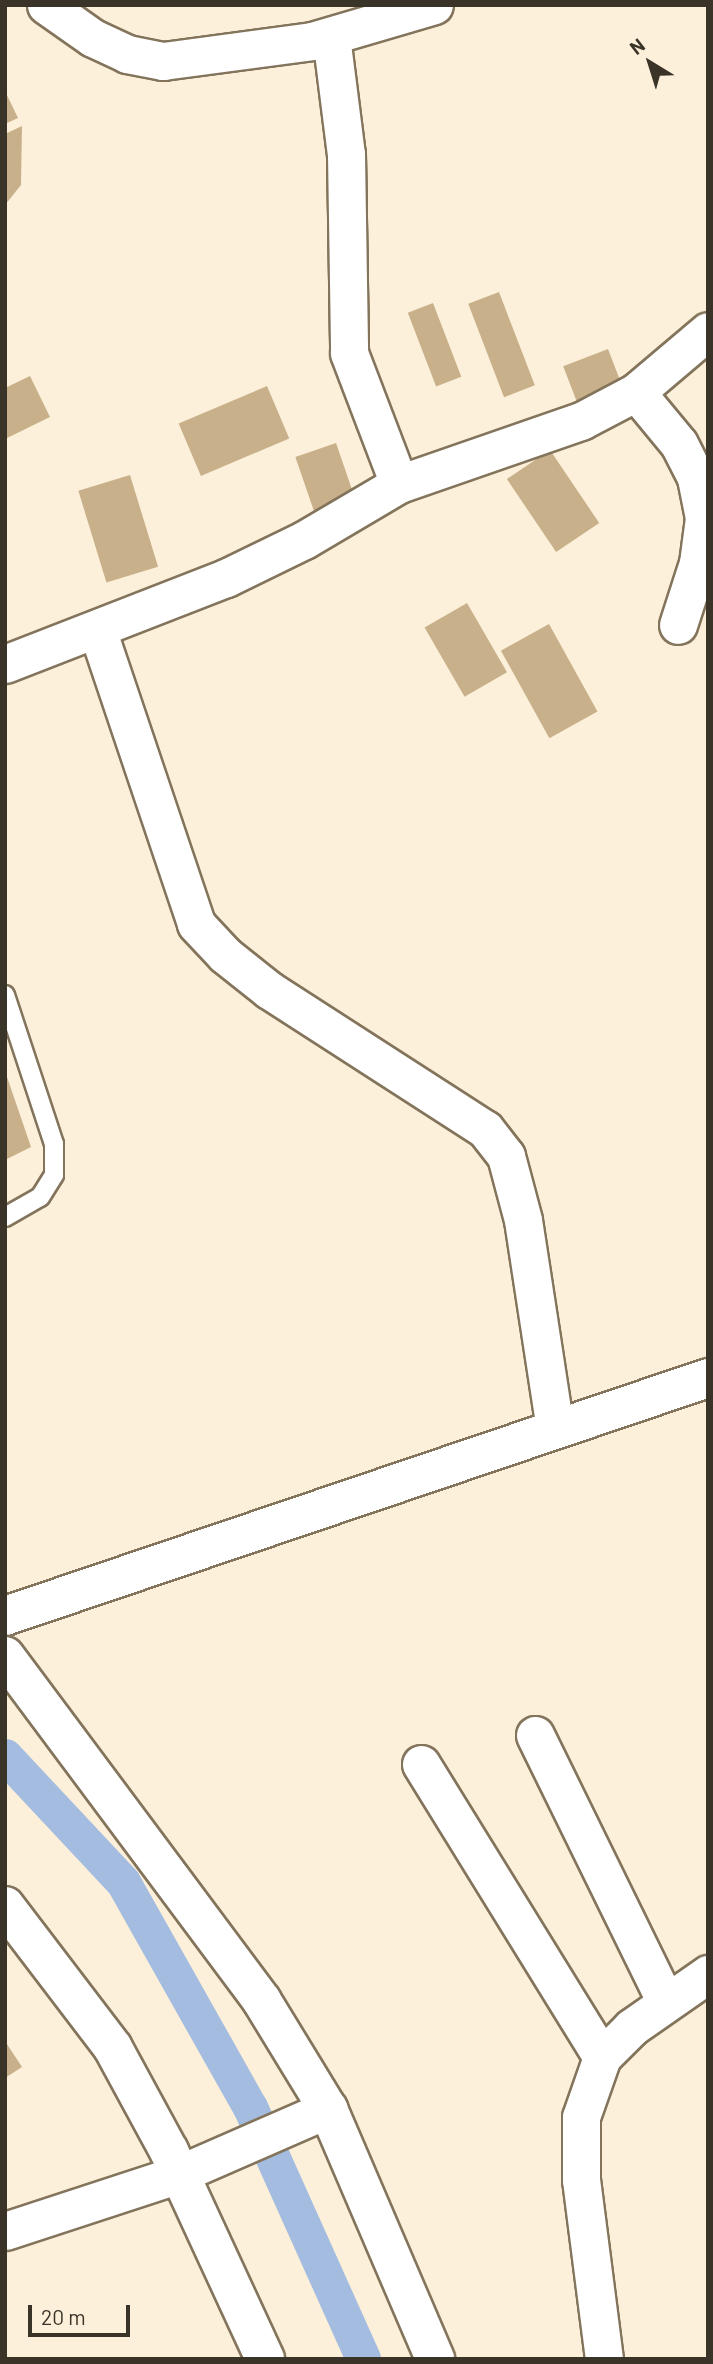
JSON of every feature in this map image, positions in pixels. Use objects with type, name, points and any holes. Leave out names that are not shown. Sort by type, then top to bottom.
[{"type":"street","points":[[46,5],[93,38],[127,54],[163,61],[331,36],[434,5]]},
{"type":"street","points":[[331,36],[346,154],[349,353],[399,484]]},
{"type":"street","points":[[5,664],[226,578],[304,540],[399,484],[581,421],[636,392],[708,331]]},
{"type":"street","points":[[636,392],[679,444],[696,478],[704,517],[698,563],[678,625]]},
{"type":"street","points":[[97,629],[196,924],[225,955],[270,990],[485,1129],[506,1156],[523,1220],[555,1429]]},
{"type":"street","points":[[5,1616],[708,1378]]},
{"type":"street","points":[[5,1656],[262,2001],[328,2109],[435,2359]]},
{"type":"street","points":[[535,1735],[666,2002]]},
{"type":"street","points":[[421,1764],[603,2057]]},
{"type":"street","points":[[5,1906],[113,2048],[193,2168],[265,2359]]},
{"type":"street","points":[[604,2359],[581,2180],[581,2117],[603,2057],[632,2026],[708,1974]]},
{"type":"street","points":[[5,2231],[193,2168],[328,2109]]},
{"type":"lane","points":[[5,995],[54,1144],[54,1175],[40,1197],[5,1217]]},
{"type":"building","points":[[5,91],[18,118],[5,124]]},
{"type":"building","points":[[22,126],[21,185],[5,205],[5,134]]},
{"type":"building","points":[[499,292],[535,385],[504,397],[468,304]]},
{"type":"building","points":[[433,303],[461,377],[436,386],[408,313]]},
{"type":"building","points":[[608,349],[624,390],[579,407],[563,366]]},
{"type":"building","points":[[30,376],[50,417],[5,439],[5,388]]},
{"type":"building","points":[[267,386],[289,438],[201,476],[179,424]]},
{"type":"building","points":[[336,443],[357,504],[317,518],[295,457]]},
{"type":"building","points":[[550,450],[599,523],[556,552],[507,479]]},
{"type":"building","points":[[130,475],[158,567],[106,583],[78,491]]},
{"type":"building","points":[[467,603],[507,672],[465,697],[425,628]]},
{"type":"building","points":[[549,624],[597,711],[549,738],[501,651]]},
{"type":"building","points":[[5,1071],[31,1147],[5,1160]]},
{"type":"building","points":[[5,2041],[22,2067],[5,2078]]},
{"type":"waterway","points":[[5,1756],[123,1882],[250,2107],[363,2359]]}]
